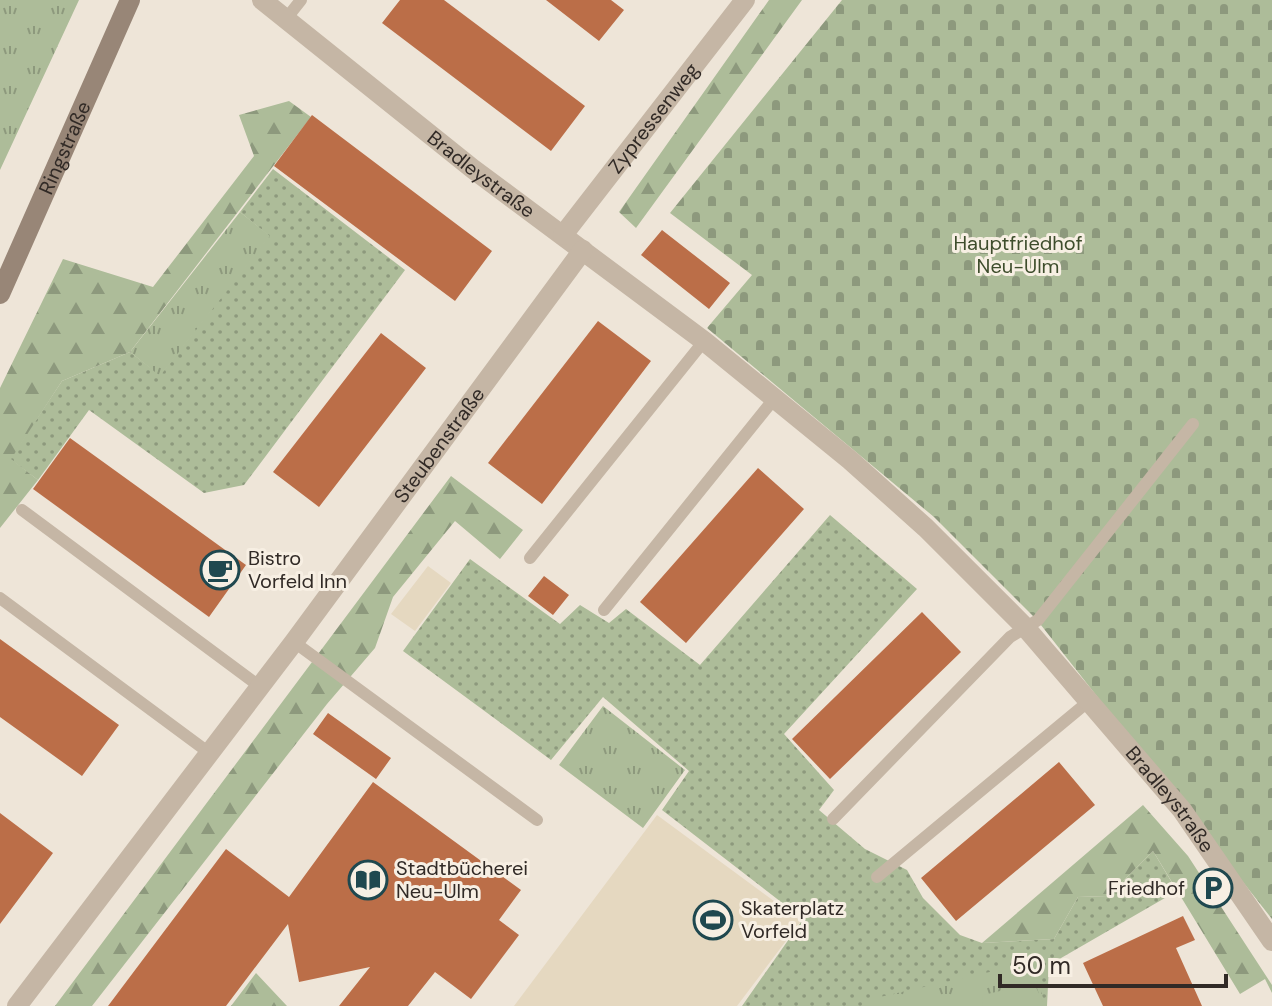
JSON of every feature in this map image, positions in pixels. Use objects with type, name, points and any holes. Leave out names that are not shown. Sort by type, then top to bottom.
[{"type":"main road","name":"Ringstraße","points":[[0,294],[130,0]]},
{"type":"street","name":"Bradleystraße","points":[[262,0],[473,169],[704,341],[915,518],[1025,627],[1182,810],[1272,941]]},
{"type":"street","name":"Zypressenweg","points":[[563,235],[745,0]]},
{"type":"street","name":"Steubenstraße","points":[[17,1006],[294,642],[583,250]]},
{"type":"lane","points":[[286,19],[301,0]]},
{"type":"lane","points":[[530,558],[704,341]]},
{"type":"lane","points":[[604,610],[774,399]]},
{"type":"lane","points":[[833,819],[1010,637],[1038,620],[1193,424]]},
{"type":"lane","points":[[22,510],[259,686]]},
{"type":"lane","points":[[0,598],[208,752]]},
{"type":"lane","points":[[294,642],[537,820]]},
{"type":"lane","points":[[877,877],[1089,701]]},
{"type":"green space","points":[[0,0],[79,0],[0,170]]},
{"type":"green space","points":[[769,0],[802,0],[636,228],[619,212]]},
{"type":"green space","name":"Hauptfriedhof Neu-Ulm","points":[[842,0],[1272,0],[1272,919],[1037,620],[934,517],[707,328],[752,275],[670,213]]},
{"type":"green space","points":[[289,101],[311,117],[130,352],[62,381],[11,459],[38,480],[0,528],[0,388],[63,259],[153,287],[254,156],[239,115]]},
{"type":"green space","points":[[273,169],[405,270],[244,485],[204,493],[89,410],[38,480],[10,459],[62,381],[130,352],[160,375],[269,236],[240,212]]},
{"type":"green space","points":[[240,212],[270,236],[160,376],[130,352]]},
{"type":"green space","points":[[451,476],[523,530],[500,559],[455,521],[393,597],[375,648],[327,704],[92,1006],[55,1006]]},
{"type":"green space","points":[[830,515],[917,589],[784,734],[834,790],[819,810],[865,849],[907,870],[923,898],[960,935],[982,943],[1054,939],[1078,897],[1108,896],[1153,851],[1177,891],[1049,965],[1047,1006],[742,1006],[803,919],[662,810],[689,771],[603,697],[551,760],[403,651],[470,559],[560,624],[580,605],[609,623],[626,609],[700,665]]},
{"type":"green space","points":[[603,706],[685,770],[643,828],[559,765]]},
{"type":"green space","points":[[1143,805],[1188,856],[1272,985],[1272,993],[1265,979],[1240,994],[1153,851],[1108,896],[1078,897],[1054,939],[982,943]]},
{"type":"green space","points":[[1033,962],[1045,1006],[863,1006],[871,999]]},
{"type":"green space","points":[[256,973],[287,1006],[231,1006]]},
{"type":"green space","points":[[1034,983],[1045,1006],[982,1006],[983,995]]},
{"type":"shaded area","points":[[428,566],[451,583],[415,631],[391,614]]},
{"type":"shaded area","points":[[657,815],[801,921],[737,1006],[514,1006]]},
{"type":"building","points":[[400,0],[444,0],[585,106],[551,151],[382,23]]},
{"type":"building","points":[[546,0],[611,0],[624,10],[599,41]]},
{"type":"building","points":[[312,115],[492,251],[455,301],[274,166]]},
{"type":"building","points":[[662,230],[730,283],[709,309],[641,255]]},
{"type":"building","points":[[598,321],[651,361],[542,504],[488,463]]},
{"type":"building","points":[[381,333],[426,368],[319,507],[273,472]]},
{"type":"building","points":[[70,438],[246,565],[209,617],[33,489]]},
{"type":"building","points":[[758,468],[804,509],[686,643],[640,602]]},
{"type":"building","points":[[544,576],[569,595],[553,615],[528,596]]},
{"type":"building","points":[[922,612],[961,652],[830,779],[792,739]]},
{"type":"building","points":[[0,639],[119,725],[82,776],[0,717]]},
{"type":"building","points":[[328,713],[391,758],[376,779],[313,734]]},
{"type":"building","points":[[1059,762],[1095,805],[956,921],[921,878]]},
{"type":"building","points":[[373,782],[521,890],[499,920],[519,935],[471,999],[435,972],[408,1006],[339,1006],[370,967],[299,982],[288,924],[226,1006],[108,1006],[226,849],[289,897]]},
{"type":"building","points":[[0,813],[53,853],[0,924]]},
{"type":"building","points":[[1183,916],[1195,940],[1176,948],[1202,1006],[1103,1006],[1083,963]]},
{"type":"place","name":"Bistro Vorfeld Inn","points":[[220,570]]},
{"type":"place","name":"Stadtbücherei Neu-Ulm","points":[[368,880]]},
{"type":"place","name":"Friedhof","points":[[1213,888]]},
{"type":"place","name":"Skaterplatz Vorfeld","points":[[713,920]]}]
